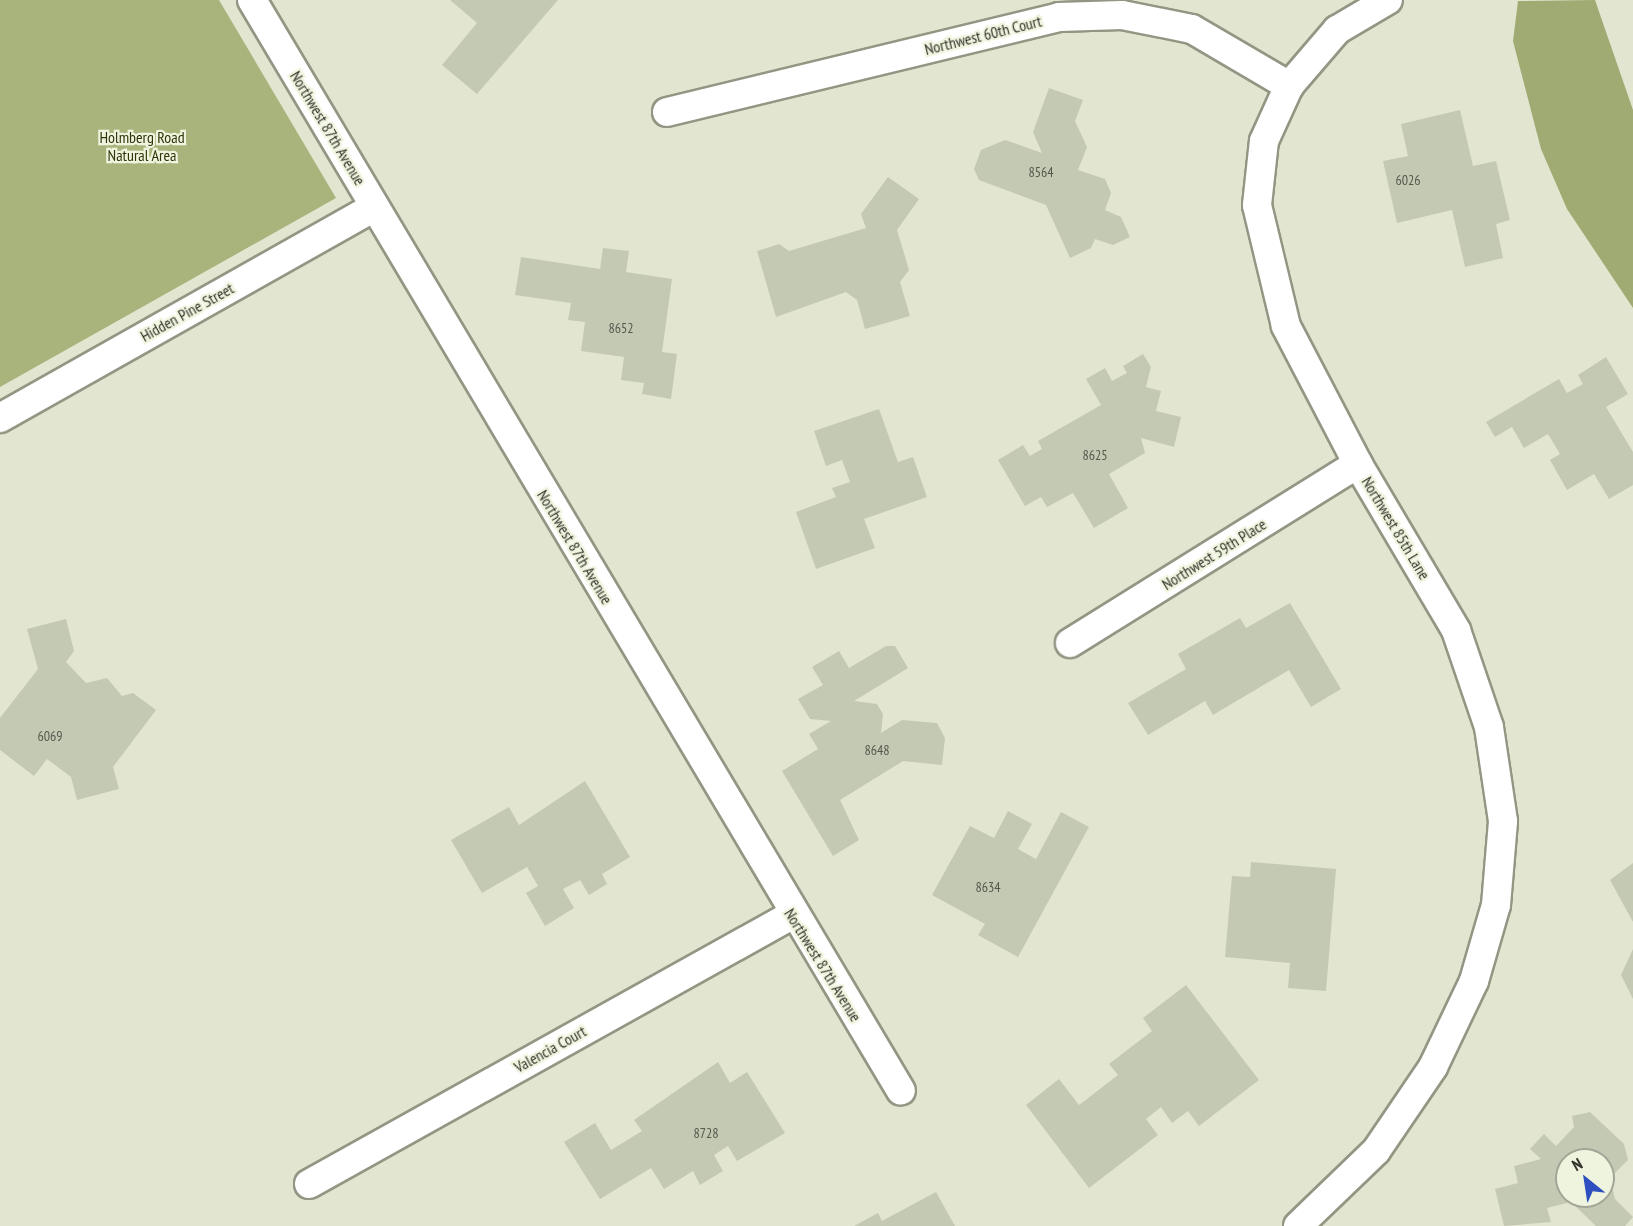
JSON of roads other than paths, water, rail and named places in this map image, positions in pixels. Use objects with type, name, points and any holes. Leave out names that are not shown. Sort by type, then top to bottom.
[{"type":"street","name":"Northwest 87th Avenue","points":[[252,0],[792,915],[902,1091]]},
{"type":"street","name":"Northwest 85th Lane","points":[[1298,1226],[1376,1151],[1433,1067],[1474,981],[1496,904],[1503,822],[1489,727],[1456,630],[1358,464],[1286,326],[1257,205],[1264,141],[1289,86],[1337,30],[1388,0]]},
{"type":"street","name":"Northwest 60th Court","points":[[667,112],[1059,17],[1122,15],[1192,29],[1289,86]]},
{"type":"street","name":"Hidden Pine Street","points":[[0,418],[374,207]]},
{"type":"street","name":"Northwest 59th Place","points":[[1070,643],[1358,464]]},
{"type":"street","name":"Valencia Court","points":[[309,1184],[792,915]]},
{"type":"park label","name":"Holmberg Road Natural Area","points":[[142,146]]}]
